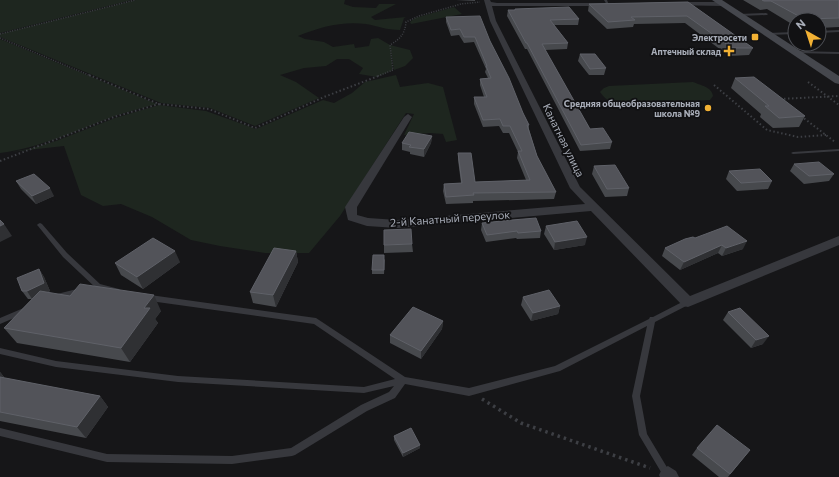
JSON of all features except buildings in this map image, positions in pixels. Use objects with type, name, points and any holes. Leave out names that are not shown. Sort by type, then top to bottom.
[{"type":"main road","points":[[718,2],[787,47]]},
{"type":"main road","points":[[794,52],[839,81]]},
{"type":"street","points":[[488,2],[497,5],[607,2],[616,4]]},
{"type":"street","name":"Канатная улица","points":[[488,2],[493,21],[575,188],[592,207],[688,302]]},
{"type":"street","points":[[668,4],[718,2]]},
{"type":"street","name":"2-й Канатный переулок","points":[[408,117],[351,207],[352,216],[367,222],[397,224],[592,207]]},
{"type":"street","points":[[688,302],[839,240]]},
{"type":"lane","points":[[739,15],[766,14]]},
{"type":"lane","points":[[827,32],[839,31]]},
{"type":"lane","points":[[768,34],[787,33]]},
{"type":"lane","points":[[794,52],[839,53]]},
{"type":"lane","points":[[793,153],[839,150]]},
{"type":"lane","points":[[40,225],[65,255],[98,286]]},
{"type":"lane","points":[[48,300],[61,294],[98,286],[128,293]]},
{"type":"lane","points":[[144,297],[159,301],[316,320],[403,380],[469,392],[557,369],[652,319],[688,302]]},
{"type":"lane","points":[[0,321],[34,306]]},
{"type":"lane","points":[[652,319],[636,396],[643,435],[669,476]]},
{"type":"lane","points":[[0,351],[56,364],[178,379],[364,390],[403,380]]},
{"type":"lane","points":[[0,432],[107,458],[232,460],[292,452],[364,408],[392,395],[403,380]]},
{"type":"path","points":[[0,34],[135,0]]},
{"type":"path","points":[[0,38],[159,104],[209,109],[255,128],[324,97],[393,70],[390,45],[402,38],[406,30],[406,22],[414,17],[443,10],[460,2],[488,2]]},
{"type":"path","points":[[808,82],[839,105]]},
{"type":"path","points":[[714,85],[767,130],[798,137],[826,135]]},
{"type":"path","points":[[785,102],[780,98],[839,96]]},
{"type":"path","points":[[0,161],[114,117],[159,104]]},
{"type":"path","points":[[796,111],[839,144]]},
{"type":"path","points":[[469,392],[521,424],[616,455],[669,476]]},
{"type":"shaded area","points":[[0,0],[132,0],[0,33]]},
{"type":"shaded area","points":[[136,0],[345,0],[344,4],[353,7],[376,8],[379,4],[396,4],[371,17],[375,20],[406,17],[404,18],[400,30],[386,29],[366,24],[348,23],[323,27],[298,36],[305,39],[324,42],[333,47],[354,44],[355,48],[369,46],[371,39],[378,38],[390,45],[393,70],[377,77],[359,74],[363,68],[349,59],[337,59],[326,66],[304,68],[280,75],[296,82],[319,98],[255,126],[210,108],[161,103],[0,37],[0,34]]},
{"type":"shaded area","points":[[454,7],[462,14],[411,24],[410,22],[415,18]]},
{"type":"shaded area","points":[[0,39],[157,104],[112,117],[43,143],[15,151],[0,153]]},
{"type":"shaded area","points":[[390,45],[410,50],[413,58],[405,66],[394,70]]},
{"type":"shaded area","points":[[396,75],[400,87],[428,83],[443,87],[457,140],[446,142],[443,134],[430,133],[404,135],[414,114],[406,113],[340,216],[309,253],[265,253],[191,240],[152,217],[121,204],[103,206],[81,195],[64,146],[10,152],[29,149],[56,141],[115,118],[159,105],[206,111],[256,129],[323,100],[334,103],[352,93],[365,82]]},
{"type":"shaded area","points":[[693,82],[710,90],[713,96],[710,100],[622,105],[610,101],[600,92],[609,86]]},
{"type":"place","name":"Электросети","points":[[755,37]]},
{"type":"place","name":"Аптечный склад","points":[[729,51]]},
{"type":"place","name":"Средняя общеобразовательная школа №9","points":[[708,108]]}]
